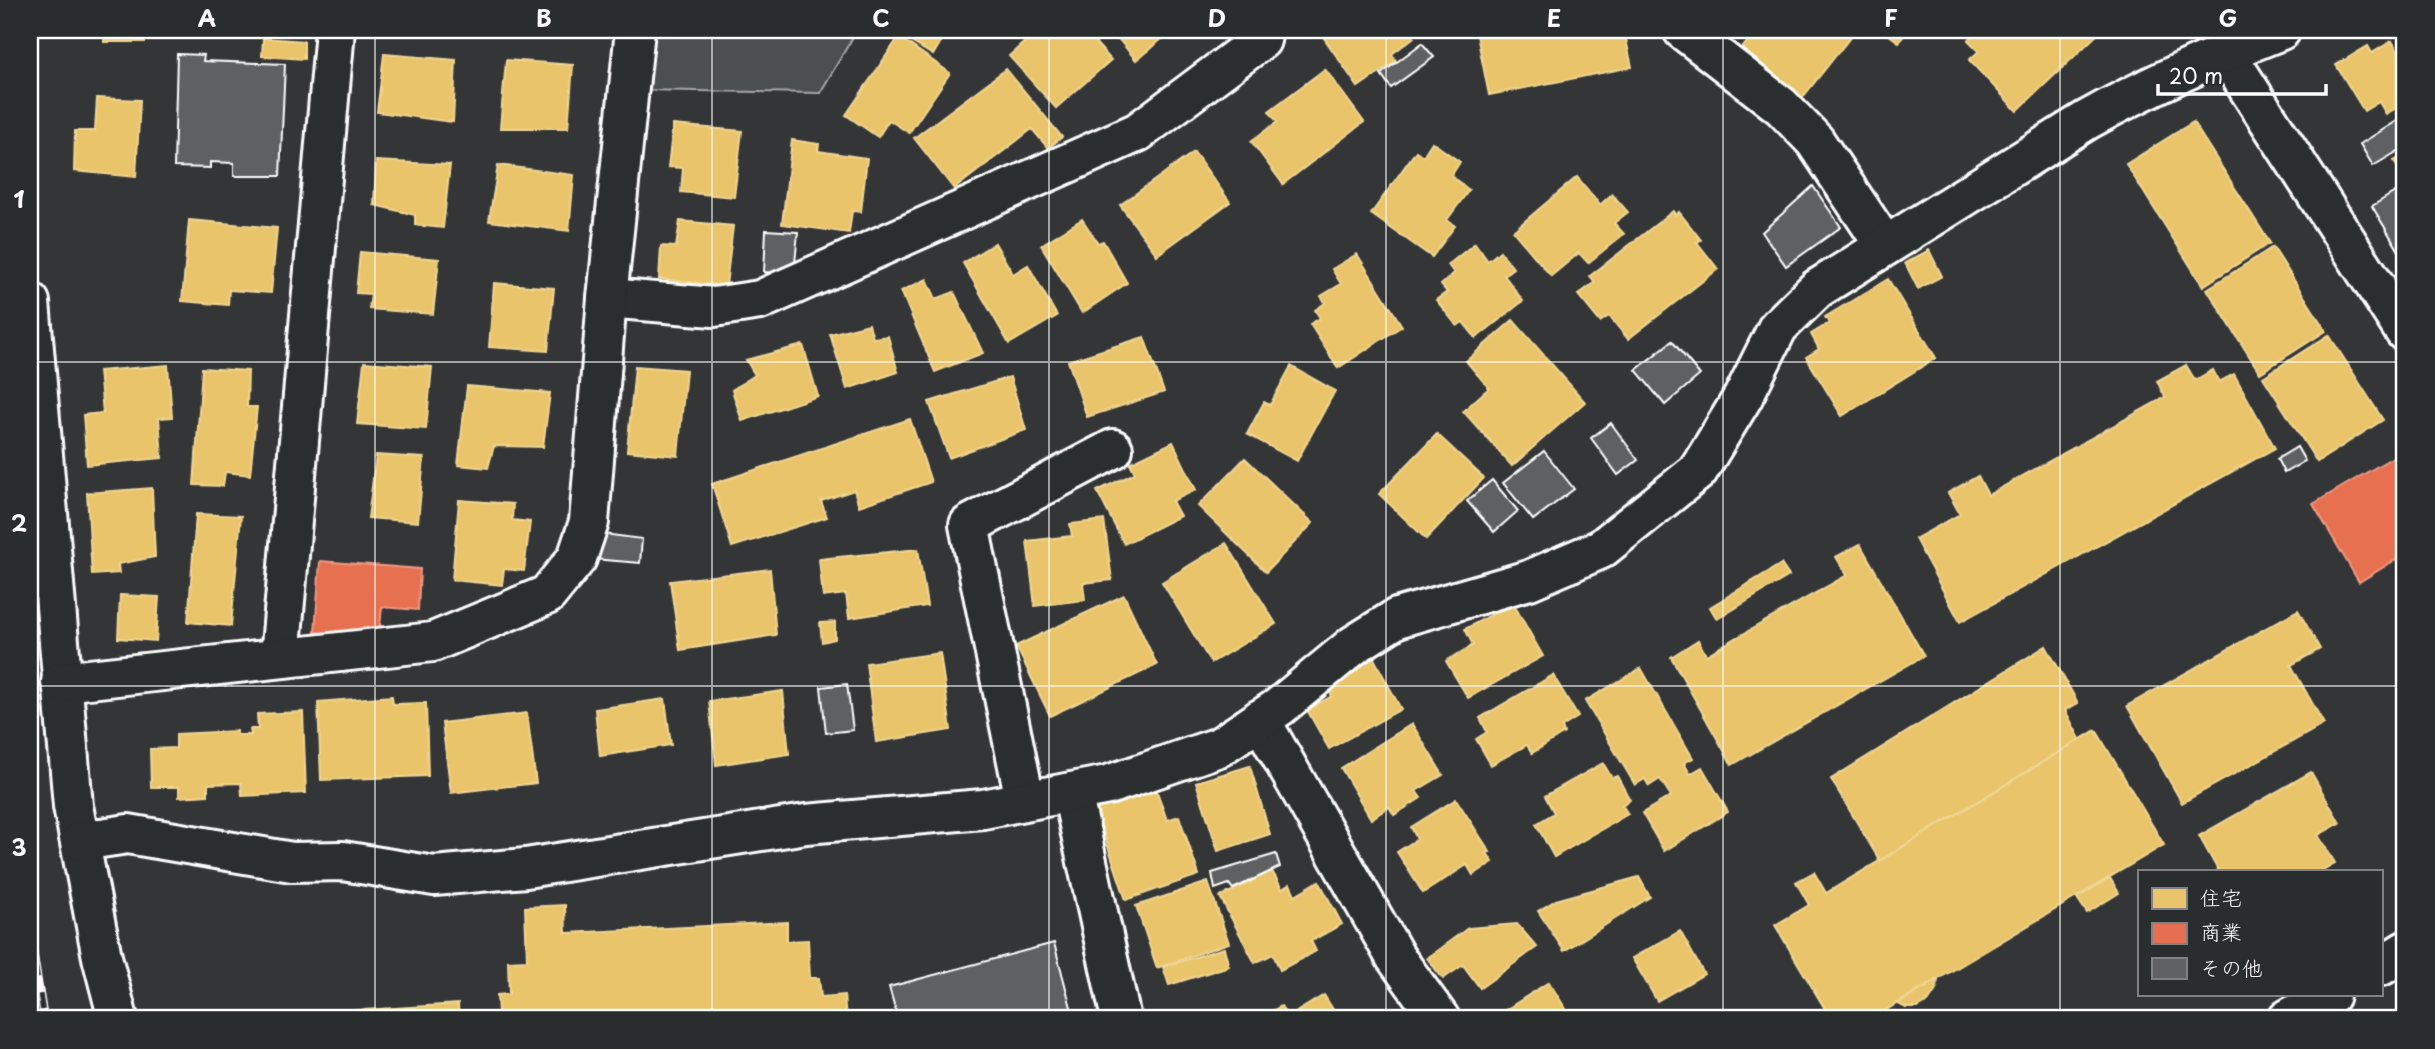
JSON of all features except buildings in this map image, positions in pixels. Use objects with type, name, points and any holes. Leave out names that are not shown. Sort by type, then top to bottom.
[{"type":"street","points":[[280,658],[335,30]]},
{"type":"street","points":[[61,682],[433,642],[547,595],[577,558],[589,522],[607,298],[635,30]]},
{"type":"street","points":[[607,298],[714,307],[760,300],[1138,132],[1261,40],[1263,30]]},
{"type":"street","points":[[1683,30],[1781,106],[1815,141],[1885,246]]},
{"type":"street","points":[[81,841],[128,834],[292,862],[343,861],[434,876],[526,868],[806,824],[983,808],[1108,785],[1219,747],[1279,707],[1354,645],[1397,618],[1529,580],[1601,549],[1698,471],[1743,397],[1778,327],[1817,289],[2087,120],[2225,52],[2281,30]]},
{"type":"street","points":[[2225,52],[2405,332]]},
{"type":"street","points":[[30,302],[73,806],[102,957],[118,1019]]},
{"type":"street","points":[[1026,800],[969,525],[1113,449]]},
{"type":"street","points":[[1260,719],[1396,958],[1440,1019]]},
{"type":"street","points":[[1072,792],[1121,1019]]},
{"type":"street","points":[[2382,965],[2405,951]]},
{"type":"street","points":[[2288,1019],[2328,996]]},
{"type":"shaded area","points":[[648,30],[857,30],[820,93],[640,90]]},
{"type":"railway","points":[[30,931],[44,1019]]}]
